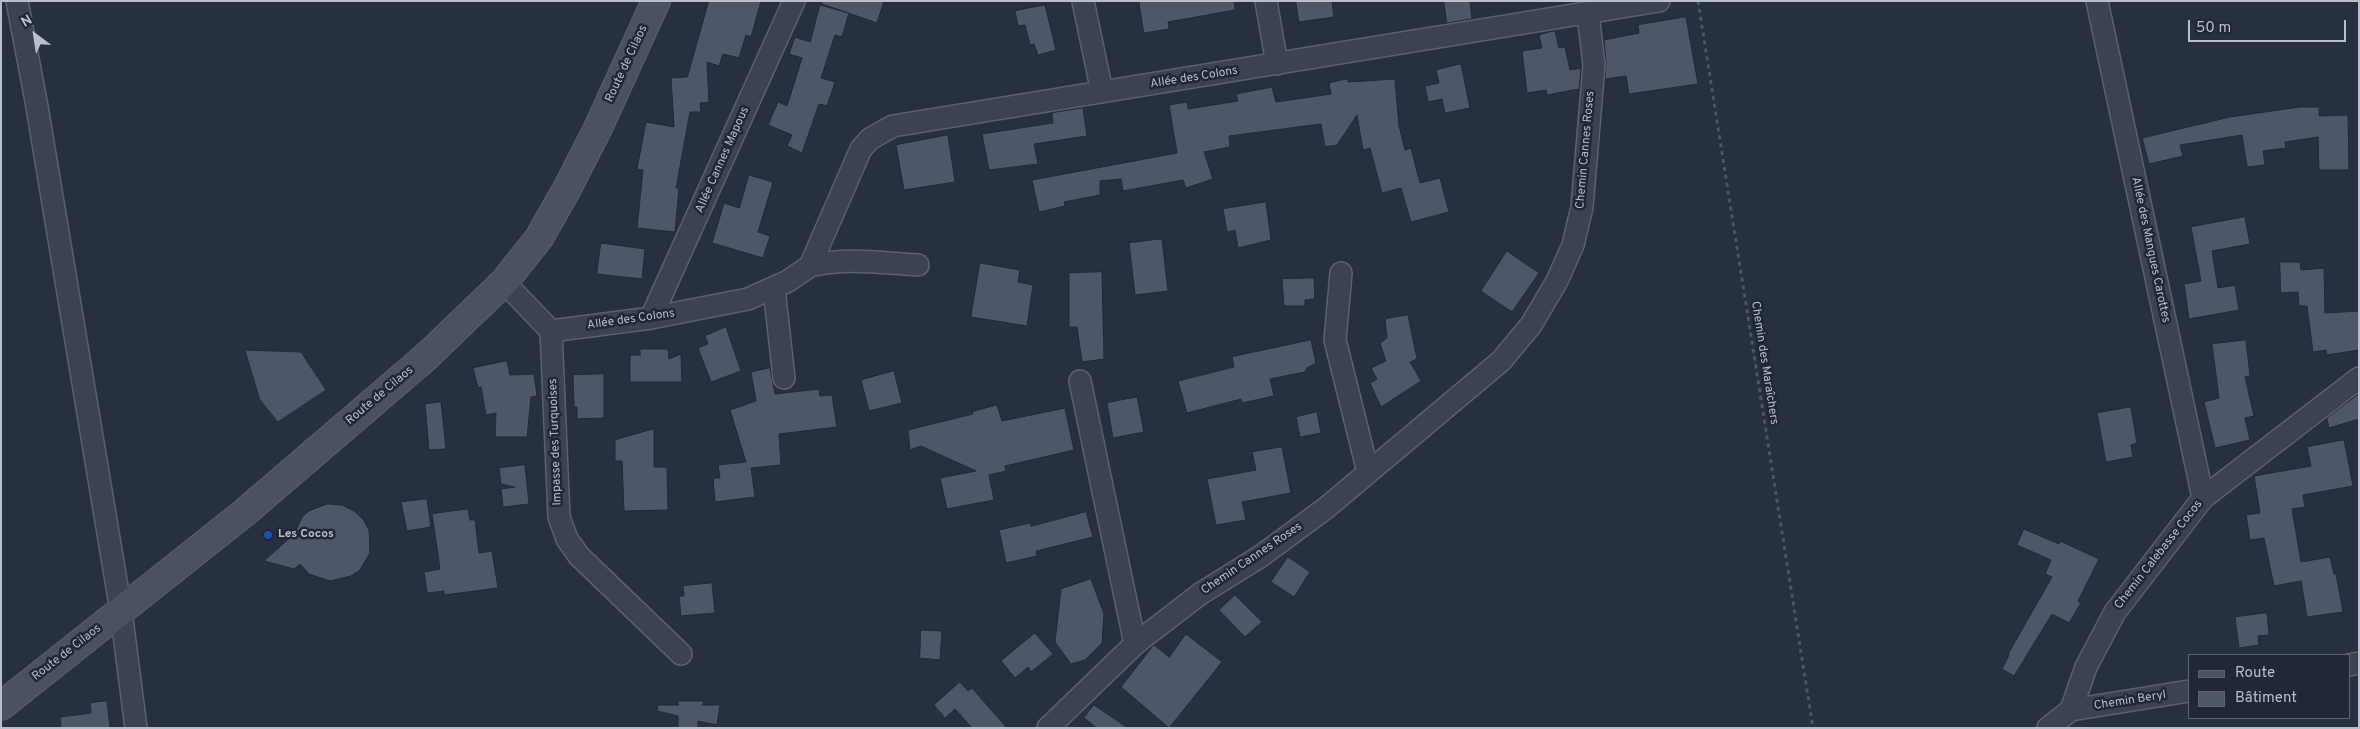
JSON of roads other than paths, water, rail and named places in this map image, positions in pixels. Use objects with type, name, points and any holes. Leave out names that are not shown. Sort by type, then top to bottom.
[{"type":"main road","name":"Route de Cilaos","points":[[1,706],[244,513],[428,356],[504,282],[539,238],[568,187],[598,128],[656,1]]},
{"type":"street","points":[[17,1],[36,101],[121,611],[136,728]]},
{"type":"street","name":"Allée Cannes Mapous","points":[[651,318],[794,1]]},
{"type":"street","points":[[1083,1],[1102,92]]},
{"type":"street","points":[[1266,1],[1277,64]]},
{"type":"street","name":"Allée des Colons","points":[[810,266],[861,149],[870,139],[893,126],[1659,1]]},
{"type":"street","name":"Allée des Mangues Carottes","points":[[2097,1],[2203,498]]},
{"type":"street","name":"Chemin Cannes Roses","points":[[1048,728],[1135,644],[1200,594],[1295,532],[1501,361],[1531,325],[1557,281],[1573,245],[1582,207],[1594,65],[1588,14]]},
{"type":"street","name":"Allée des Colons","points":[[551,331],[651,318],[748,299],[774,288],[810,266],[827,261],[846,260],[918,265]]},
{"type":"street","points":[[1341,273],[1335,340],[1368,472]]},
{"type":"street","points":[[504,282],[551,331]]},
{"type":"street","points":[[774,288],[784,378]]},
{"type":"street","name":"Impasse des Turquoises","points":[[551,331],[559,517],[567,539],[579,556],[681,654]]},
{"type":"street","name":"Chemin Calebasse Cocos","points":[[2071,710],[2086,667],[2115,612],[2203,498],[2359,378]]},
{"type":"street","points":[[1080,381],[1135,644]]},
{"type":"street","name":"Chemin Beryl","points":[[2071,710],[2188,691]]},
{"type":"street","points":[[2048,728],[2071,710]]},
{"type":"place","name":"Les Cocos","points":[[268,535]]}]
